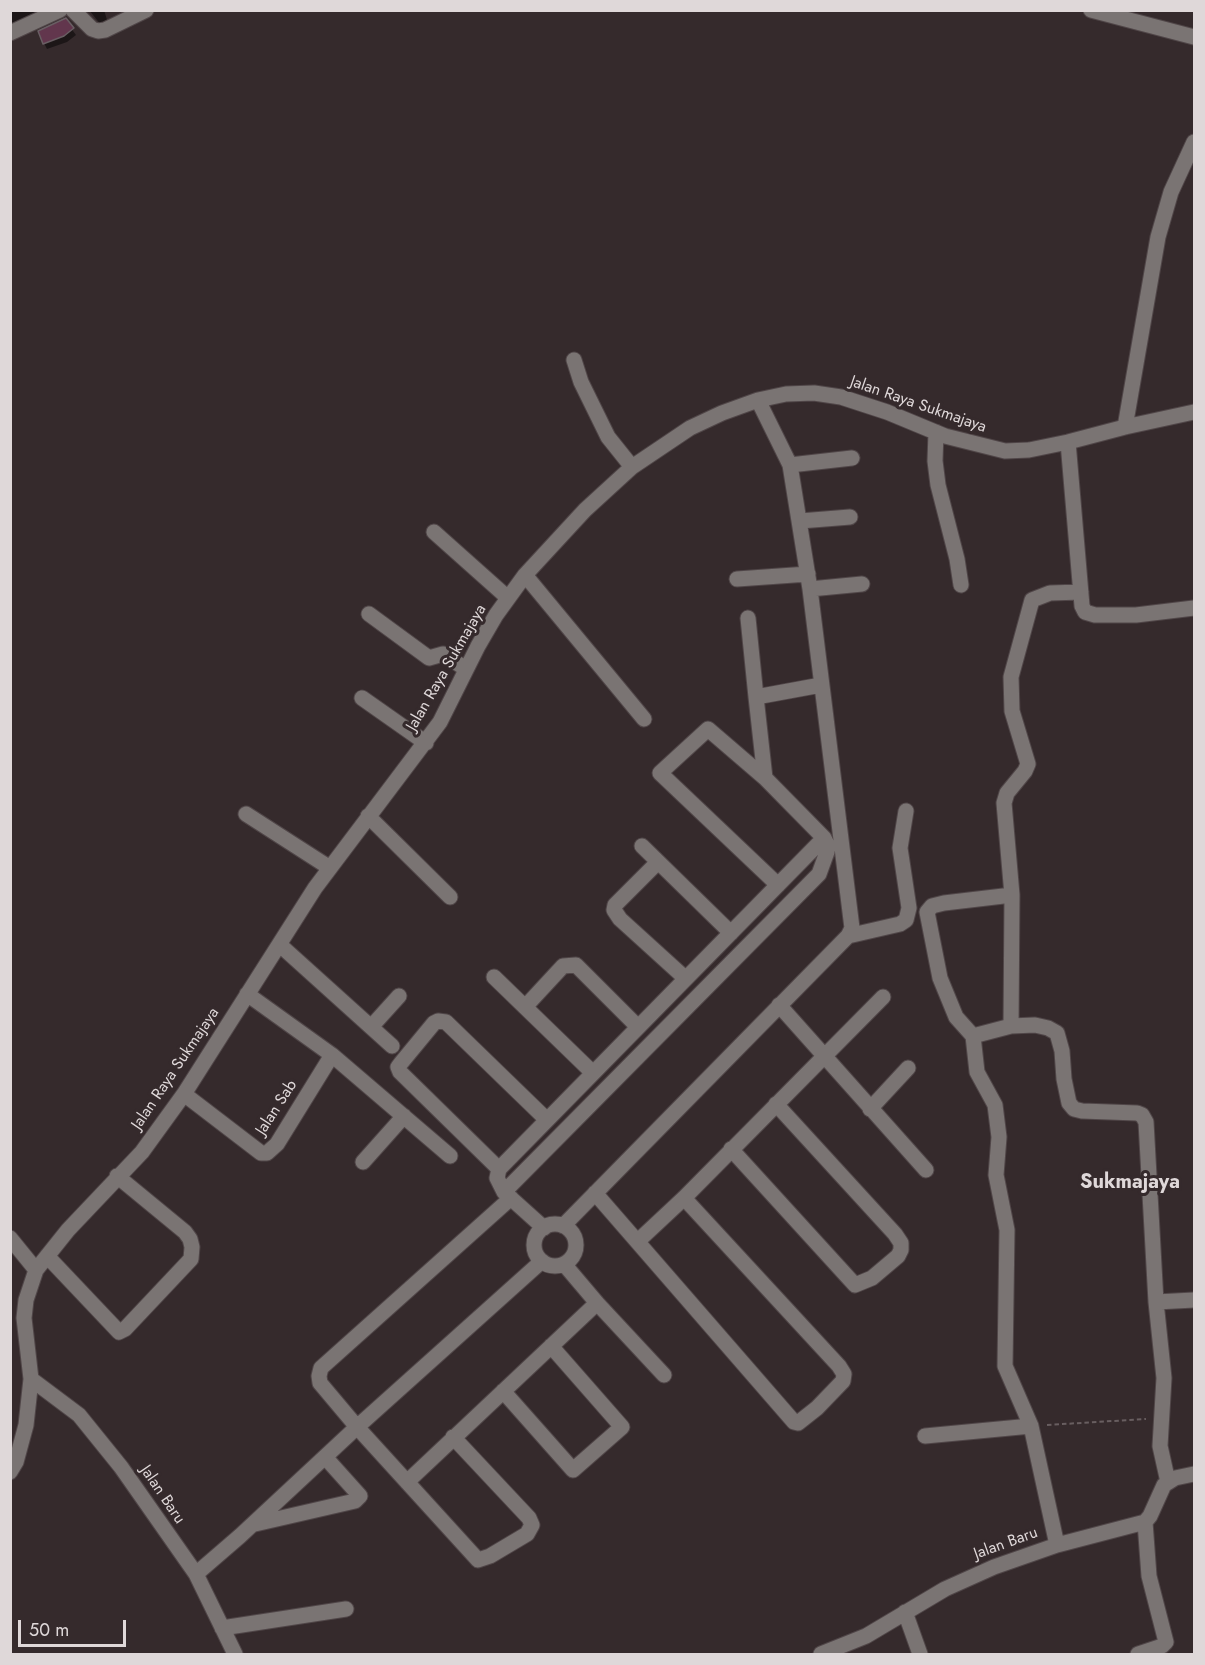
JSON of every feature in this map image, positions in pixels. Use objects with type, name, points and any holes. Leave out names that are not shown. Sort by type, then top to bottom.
[{"type":"street","points":[[10,33],[60,10]]},
{"type":"street","points":[[74,10],[98,31],[105,30],[146,10]]},
{"type":"street","points":[[1091,10],[1194,37]]},
{"type":"street","points":[[1125,427],[1158,237],[1171,192],[1194,142]]},
{"type":"street","points":[[574,360],[581,382],[608,437],[632,467]]},
{"type":"street","name":"Jalan Raya Sukmajaya","points":[[10,1472],[16,1462],[26,1425],[31,1379],[24,1318],[26,1300],[36,1269],[68,1230],[142,1152],[184,1094],[330,868],[440,722],[490,625],[525,575],[585,510],[632,467],[690,428],[758,400],[786,394],[814,393],[841,397],[887,412],[936,432],[1005,451],[1029,450],[1068,442],[1194,412]]},
{"type":"street","points":[[563,1226],[848,936],[852,928],[800,521],[790,465],[758,400]]},
{"type":"street","points":[[936,432],[935,461],[938,484],[957,558],[961,585]]},
{"type":"street","points":[[1068,442],[1082,606],[1085,612],[1095,615],[1136,615],[1194,608]]},
{"type":"street","points":[[790,465],[852,458]]},
{"type":"street","points":[[800,521],[850,517]]},
{"type":"street","points":[[434,532],[508,598]]},
{"type":"street","points":[[525,575],[644,719]]},
{"type":"street","points":[[737,579],[862,584]]},
{"type":"street","points":[[1011,1026],[1012,895],[1004,803],[1007,793],[1028,764],[1012,711],[1011,677],[1032,600],[1050,593],[1081,592]]},
{"type":"street","points":[[369,614],[429,658],[443,654],[466,669]]},
{"type":"street","points":[[748,618],[765,778]]},
{"type":"street","points":[[756,697],[821,685]]},
{"type":"street","points":[[362,698],[426,743]]},
{"type":"street","points":[[453,1437],[529,1518],[532,1525],[527,1534],[490,1556],[478,1560],[320,1383],[321,1368],[507,1195],[819,874],[827,852],[828,846],[824,838],[765,778],[708,729],[660,773],[778,885]]},
{"type":"street","points":[[848,936],[900,924],[906,920],[909,908],[900,848],[906,811]]},
{"type":"street","points":[[246,814],[330,868]]},
{"type":"street","points":[[368,816],[450,897]]},
{"type":"street","points":[[544,1228],[507,1195],[497,1178],[499,1169],[824,838]]},
{"type":"street","points":[[642,846],[731,933]]},
{"type":"street","points":[[658,862],[615,905],[614,910],[620,919],[685,978]]},
{"type":"street","points":[[1012,895],[944,903],[932,906],[927,912],[940,978],[956,1017],[972,1036],[977,1072],[995,1105],[999,1137],[996,1175],[1007,1230],[1005,1366],[1031,1426],[1057,1545]]},
{"type":"street","points":[[280,945],[392,1046]]},
{"type":"street","points":[[525,1006],[563,966],[576,964],[638,1027]]},
{"type":"street","points":[[494,977],[593,1073]]},
{"type":"street","points":[[247,994],[332,1055],[450,1156]]},
{"type":"street","points":[[371,1027],[399,996]]},
{"type":"street","points":[[638,1241],[684,1198],[883,997]]},
{"type":"street","points":[[779,1005],[926,1170]]},
{"type":"street","points":[[499,1169],[400,1072],[398,1067],[400,1063],[434,1023],[446,1022],[546,1119]]},
{"type":"street","points":[[972,1036],[1011,1026],[1035,1024],[1048,1028],[1057,1033],[1062,1051],[1064,1079],[1070,1103],[1074,1109],[1137,1113],[1142,1115],[1146,1122],[1156,1302],[1164,1378],[1161,1459],[1168,1482]]},
{"type":"street","name":"Jalan Sab","points":[[184,1094],[261,1154],[267,1153],[277,1144],[332,1055]]},
{"type":"street","points":[[870,1108],[908,1068]]},
{"type":"street","points":[[731,1149],[855,1285],[872,1278],[898,1256],[901,1243],[895,1234],[776,1104]]},
{"type":"street","points":[[363,1162],[404,1116]]},
{"type":"street","points":[[47,1256],[119,1332],[125,1329],[191,1259],[190,1239],[185,1232],[117,1176]]},
{"type":"street","points":[[596,1193],[794,1422],[798,1423],[843,1381],[844,1374],[684,1198]]},
{"type":"street","points":[[551,1225],[563,1226],[572,1233],[576,1245],[573,1256],[564,1264],[553,1266],[538,1257],[534,1246],[537,1234],[544,1228],[551,1225]]},
{"type":"street","points":[[10,1238],[36,1269]]},
{"type":"street","points":[[196,1574],[254,1524],[357,1427],[542,1261]]},
{"type":"street","points":[[564,1264],[664,1375]]},
{"type":"street","points":[[1156,1302],[1194,1300]]},
{"type":"street","points":[[407,1482],[597,1303]]},
{"type":"street","points":[[503,1390],[573,1470],[622,1427],[551,1346]]},
{"type":"street","name":"Jalan Baru","points":[[31,1379],[79,1415],[121,1467],[196,1574],[235,1654]]},
{"type":"street","points":[[926,1436],[1031,1426]]},
{"type":"street","points":[[254,1524],[355,1501],[360,1496],[325,1457]]},
{"type":"street","points":[[1138,1654],[1162,1646],[1166,1642],[1149,1576],[1145,1522],[1164,1485],[1194,1474]]},
{"type":"street","name":"Jalan Baru","points":[[821,1654],[866,1636],[970,1577],[1057,1545],[1145,1522]]},
{"type":"street","points":[[222,1628],[346,1609]]},
{"type":"street","points":[[905,1612],[920,1654]]},
{"type":"path","points":[[1031,1426],[1161,1418]]},
{"type":"building","points":[[66,18],[74,28],[64,36],[43,44],[38,31]]},
{"type":"district","name":"Sukmajaya","points":[[1130,1183]]}]
